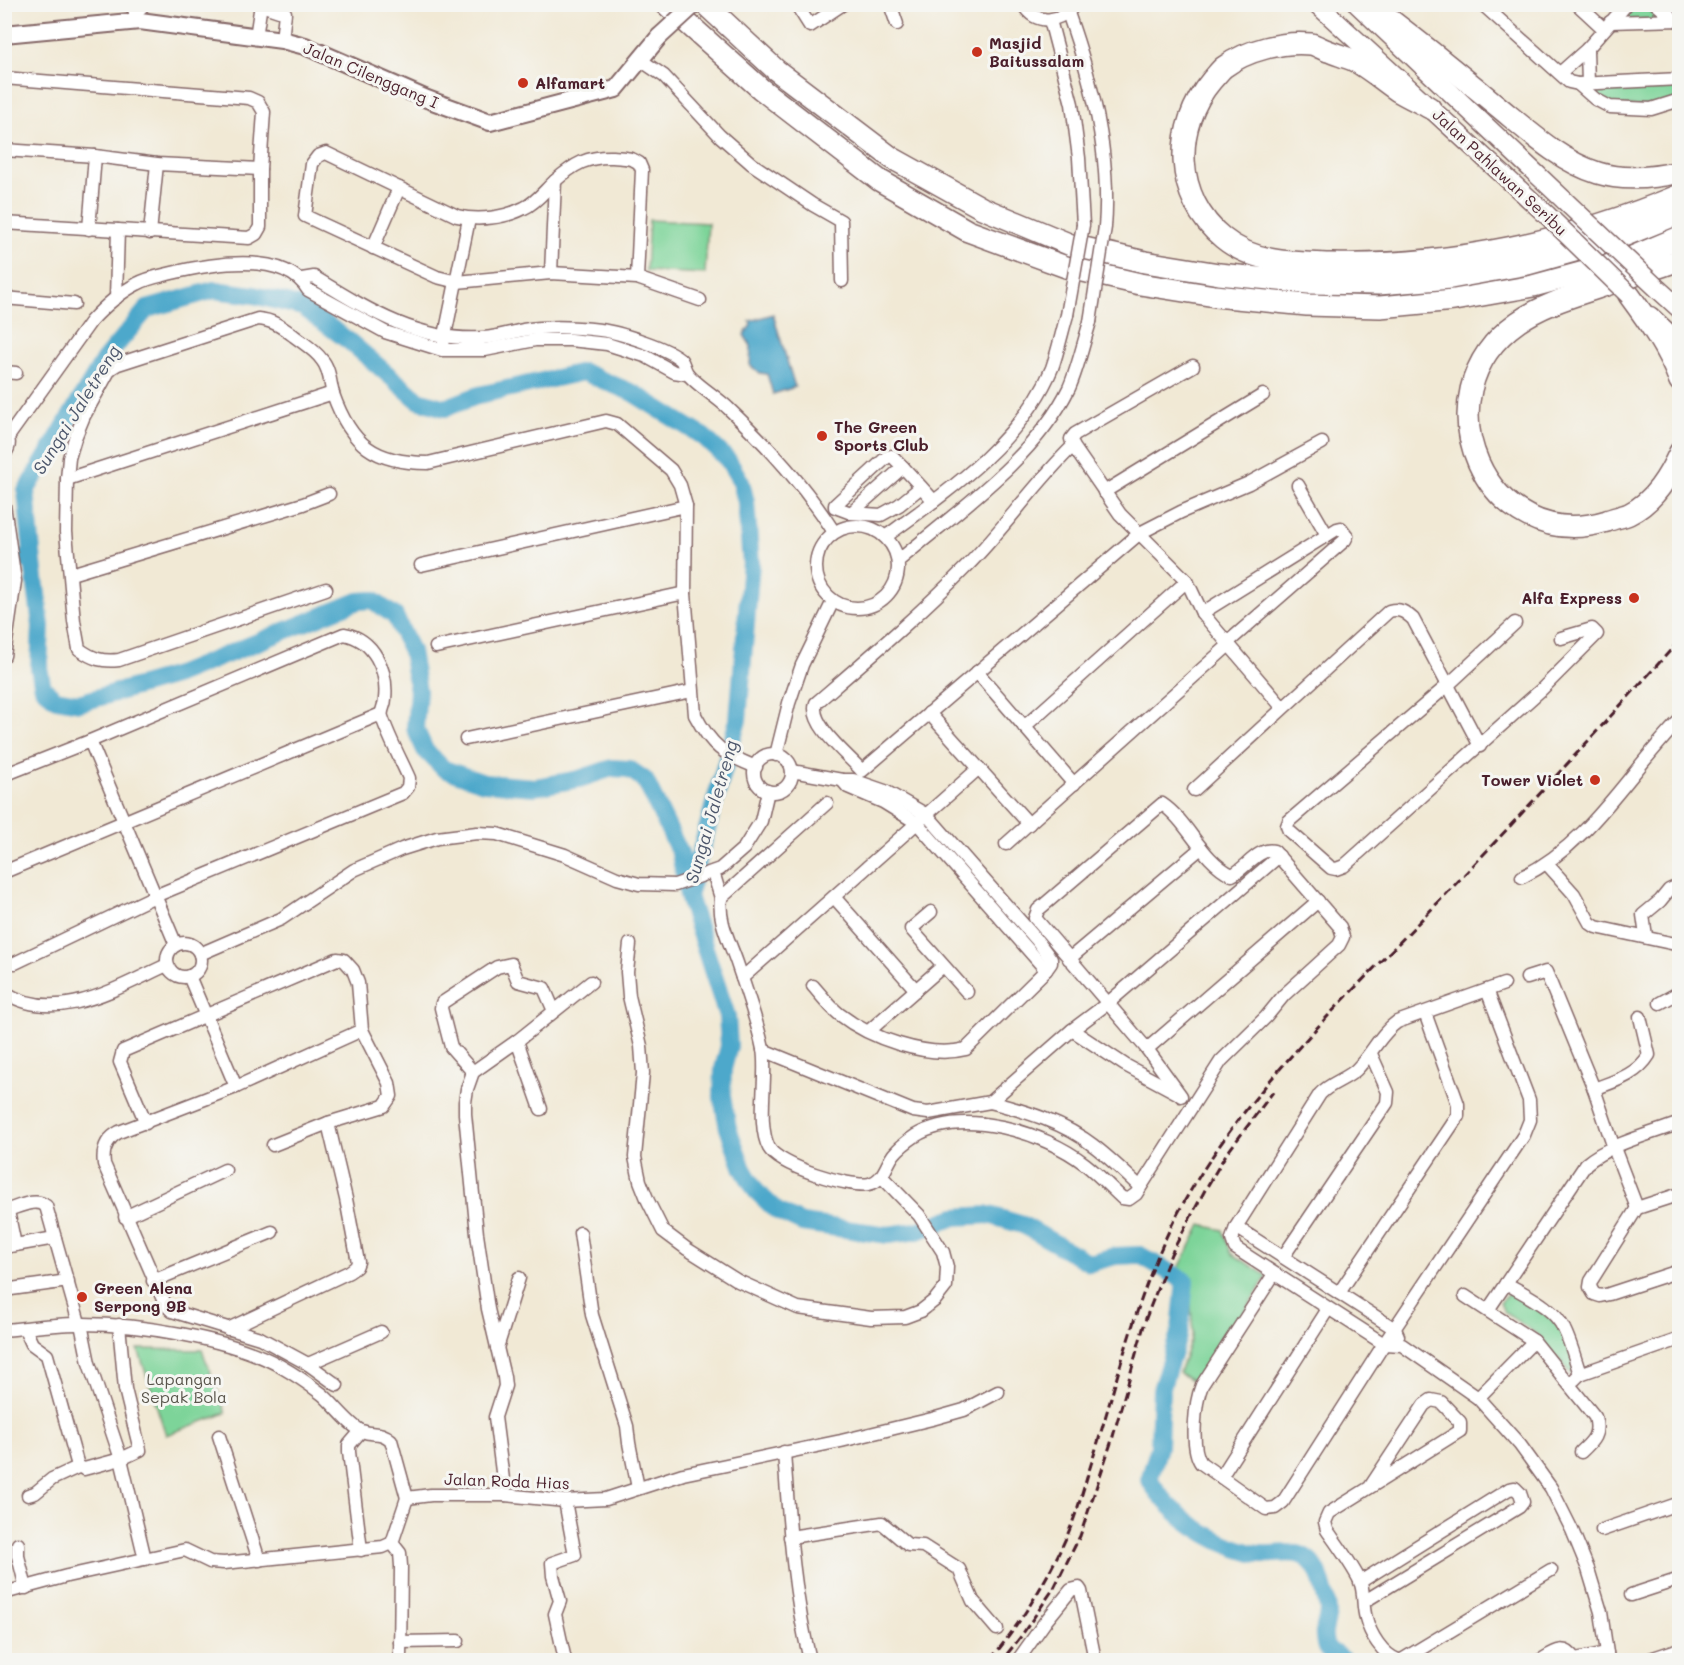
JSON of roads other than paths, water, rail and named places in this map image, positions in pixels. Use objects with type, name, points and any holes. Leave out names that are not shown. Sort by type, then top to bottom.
[{"type":"highway","points":[[666,4],[761,89],[879,180],[969,231],[1066,267],[1140,284],[1215,296],[1307,305],[1380,307],[1454,300],[1533,286],[1618,263],[1680,237]]},
{"type":"highway","points":[[705,4],[776,69],[892,158],[982,208],[1061,241],[1145,262],[1219,274],[1309,283],[1391,283],[1450,278],[1528,264],[1611,241],[1680,213]]},
{"type":"highway","points":[[1369,4],[1543,142],[1573,162],[1598,172],[1623,177],[1646,178],[1680,172]]},
{"type":"highway","points":[[1430,108],[1398,91],[1355,61],[1311,44],[1277,45],[1248,54],[1224,67],[1203,91],[1191,115],[1184,143],[1184,171],[1192,199],[1206,222],[1224,239],[1247,252],[1270,260],[1355,264],[1469,255],[1526,244],[1579,231],[1680,195]]},
{"type":"highway","points":[[1680,260],[1570,297],[1538,310],[1518,322],[1501,336],[1481,362],[1470,391],[1467,419],[1472,448],[1482,471],[1499,494],[1521,511],[1550,524],[1574,526],[1598,523],[1629,514],[1651,497],[1670,475],[1680,452]]},
{"type":"highway","points":[[1629,295],[1653,328],[1672,360],[1680,381]]},
{"type":"main road","name":"Jalan Pahlawan Seribu","points":[[1317,4],[1547,215],[1680,344]]},
{"type":"main road","name":"Jalan Pahlawan Seribu","points":[[1357,4],[1680,309]]},
{"type":"street","points":[[135,13],[145,4]]},
{"type":"street","name":"Jalan Cilenggang I","points":[[4,34],[135,13],[305,46],[427,99],[490,122],[616,89],[659,37],[695,4]]},
{"type":"street","points":[[796,4],[810,26],[843,4]]},
{"type":"street","points":[[890,4],[897,24]]},
{"type":"street","points":[[898,561],[1012,464],[1046,426],[1069,387],[1090,322],[1105,227],[1106,176],[1097,116],[1072,9],[1060,18],[1040,19],[1031,14],[1023,4]]},
{"type":"street","points":[[1482,4],[1569,82],[1583,84],[1680,78]]},
{"type":"street","points":[[1577,4],[1607,26],[1677,20]]},
{"type":"street","points":[[1560,74],[1587,49],[1627,4]]},
{"type":"street","points":[[1656,4],[1677,20]]},
{"type":"street","points":[[256,37],[261,5],[285,13],[282,40]]},
{"type":"street","points":[[885,537],[934,501],[1009,436],[1033,403],[1051,368],[1067,315],[1083,225],[1079,158],[1072,104],[1050,20]]},
{"type":"street","points":[[1587,49],[1583,84],[1595,99],[1610,107],[1651,109],[1680,100]]},
{"type":"street","points":[[639,59],[664,76],[720,136],[752,164],[841,221],[842,281]]},
{"type":"street","points":[[4,78],[249,98],[258,102],[264,112],[260,169],[260,227],[256,234],[249,238],[4,223]]},
{"type":"street","points":[[4,150],[95,156],[157,164],[260,169]]},
{"type":"street","points":[[637,278],[642,170],[639,163],[632,158],[597,156],[572,168],[555,180],[534,203],[523,209],[495,217],[469,219],[457,216],[326,153],[314,160],[305,216],[436,277],[457,282],[551,273],[637,278],[700,300]]},
{"type":"street","points":[[89,229],[95,156]]},
{"type":"street","points":[[150,233],[157,164]]},
{"type":"street","points":[[551,273],[555,180]]},
{"type":"street","points":[[373,248],[399,188]]},
{"type":"street","points":[[444,344],[469,219]]},
{"type":"street","points":[[116,298],[118,230]]},
{"type":"street","points":[[4,454],[9,444],[6,434],[91,321],[116,298],[136,284],[145,281],[206,264],[242,262],[282,268],[302,279],[314,277],[389,320],[444,344],[526,330],[564,327],[602,330],[660,349],[681,360],[687,374],[719,399],[773,451],[806,491],[834,532]]},
{"type":"street","points":[[4,298],[74,304]]},
{"type":"street","points":[[326,589],[119,660],[94,659],[79,649],[74,621],[66,532],[69,458],[84,416],[110,369],[118,364],[258,319],[278,323],[324,361],[346,427],[365,447],[384,457],[406,463],[428,463],[606,421],[612,422],[671,470],[680,485],[686,506],[685,592],[694,715],[702,730],[723,753],[756,767]]},
{"type":"street","points":[[1193,366],[1080,430],[1071,440],[1120,514],[1187,581],[1202,613],[1282,707]]},
{"type":"street","points":[[67,478],[333,393]]},
{"type":"street","points":[[1104,492],[1263,395]]},
{"type":"street","points":[[1073,446],[1045,473],[967,566],[890,639],[816,703],[814,709],[818,724],[862,771],[1140,533],[1181,512],[1249,483],[1322,443]]},
{"type":"street","points":[[921,487],[900,505],[881,515],[851,513],[837,509],[835,505],[887,457],[892,456],[903,467],[934,501]]},
{"type":"street","points":[[851,513],[903,467]]},
{"type":"street","points":[[1298,484],[1327,535]]},
{"type":"street","points":[[71,574],[329,494]]},
{"type":"street","points":[[4,505],[15,581],[4,656]]},
{"type":"street","points":[[421,565],[686,506]]},
{"type":"street","points":[[861,526],[874,529],[885,537],[898,561],[897,575],[884,598],[872,605],[859,608],[846,607],[833,601],[817,580],[815,566],[824,541],[834,532],[847,527],[861,526]]},
{"type":"street","points":[[1006,844],[1347,538],[1339,528],[1202,613]]},
{"type":"street","points":[[1024,727],[1187,581]]},
{"type":"street","points":[[436,647],[685,592]]},
{"type":"street","points":[[776,755],[789,703],[802,665],[833,601]]},
{"type":"street","points":[[1194,790],[1282,707],[1389,612],[1397,609],[1413,619],[1480,746]]},
{"type":"street","points":[[1515,623],[1448,685],[1289,821],[1287,826],[1289,831],[1331,868],[1344,867],[1542,689],[1597,634],[1592,629],[1560,638]]},
{"type":"street","points":[[4,775],[344,634],[356,636],[373,651],[381,663],[385,679],[385,700],[381,714],[409,778],[408,787],[403,793],[155,896],[15,963]]},
{"type":"street","points":[[977,672],[1074,784]]},
{"type":"street","points":[[466,739],[692,691]]},
{"type":"street","points":[[929,713],[1029,824]]},
{"type":"street","points":[[4,872],[381,714]]},
{"type":"street","points":[[1522,877],[1547,864],[1585,831],[1680,720]]},
{"type":"street","points":[[90,741],[176,945]]},
{"type":"street","points":[[776,755],[787,760],[792,771],[790,783],[780,791],[768,791],[758,784],[754,773],[756,767],[764,757],[776,755]]},
{"type":"street","points":[[742,978],[979,768]]},
{"type":"street","points":[[792,771],[854,780],[885,790],[922,819],[1036,939],[1051,960],[1046,970],[966,1049],[951,1053],[925,1051],[869,1032],[838,1014],[813,986]]},
{"type":"street","points":[[200,954],[281,919],[354,870],[402,849],[437,838],[477,833],[497,834],[565,855],[617,878],[639,884],[675,885],[700,878],[720,869],[744,848],[761,821],[768,791]]},
{"type":"street","points":[[721,898],[827,803]]},
{"type":"street","points":[[713,872],[721,898],[720,918],[742,978],[763,1050],[764,1128],[769,1148],[775,1155],[810,1173],[841,1182],[871,1184],[882,1177],[894,1154],[914,1137],[933,1128],[965,1123],[1020,1130],[1055,1146],[1085,1164],[1122,1198],[1129,1199],[1136,1194],[1192,1103],[1221,1061],[1266,1017],[1284,995],[1341,941],[1340,927],[1274,851],[1264,852],[1232,875],[1201,848],[1171,810],[1162,804],[1038,910],[1035,918],[1038,924],[1147,1049],[1181,1096]]},
{"type":"street","points":[[1069,959],[1201,848]]},
{"type":"street","points":[[990,1102],[1279,856]]},
{"type":"street","points":[[1547,864],[1574,894],[1590,923],[1602,929],[1646,936],[1680,945]]},
{"type":"street","points":[[1646,936],[1643,915],[1669,890],[1680,885]]},
{"type":"street","points":[[834,897],[916,990]]},
{"type":"street","points":[[1147,1049],[1318,902]]},
{"type":"street","points":[[931,912],[911,930],[967,992]]},
{"type":"street","points":[[187,943],[197,949],[200,954],[198,970],[189,976],[173,974],[167,965],[168,953],[176,945],[187,943]]},
{"type":"street","points":[[630,944],[627,972],[629,996],[641,1046],[643,1073],[635,1157],[640,1181],[663,1231],[738,1281],[798,1308],[871,1318],[905,1317],[921,1311],[946,1286],[947,1267],[943,1252],[919,1215],[882,1177]]},
{"type":"street","points":[[146,1123],[120,1062],[121,1054],[128,1048],[337,959],[344,960],[353,970],[358,983],[362,1030],[389,1083],[391,1096],[384,1106],[328,1123],[273,1145]]},
{"type":"street","points":[[473,1072],[448,1043],[442,1003],[497,967],[510,964],[518,981],[544,988],[554,1011]]},
{"type":"street","points":[[4,992],[14,998],[39,1005],[75,1004],[167,965]]},
{"type":"street","points":[[869,1032],[944,966]]},
{"type":"street","points":[[1527,978],[1546,972],[1594,1089],[1637,1208]]},
{"type":"street","points":[[189,976],[236,1087]]},
{"type":"street","points":[[505,1495],[495,1425],[505,1386],[488,1309],[477,1234],[465,1102],[473,1072],[517,1041],[591,982]]},
{"type":"street","points":[[1504,984],[1397,1022],[1388,1028],[1371,1054],[1354,1071],[1327,1087],[1320,1094],[1236,1227],[1232,1239],[1235,1248],[1274,1274],[1384,1344],[1401,1345],[1478,1398],[1520,1445],[1551,1488],[1572,1530],[1588,1569],[1600,1612],[1608,1657],[1575,1660],[1569,1652],[1562,1650],[1541,1660]]},
{"type":"street","points":[[1274,1274],[1202,1385],[1198,1394],[1194,1447],[1201,1463],[1266,1509],[1280,1506],[1384,1344],[1524,1135],[1530,1120],[1529,1100],[1488,990]]},
{"type":"street","points":[[1660,1003],[1680,992]]},
{"type":"street","points":[[1339,1293],[1458,1116],[1458,1104],[1425,1013]]},
{"type":"street","points":[[1594,1089],[1626,1077],[1644,1063],[1650,1055],[1640,1017]]},
{"type":"street","points":[[337,1385],[308,1364],[260,1338],[169,1308],[161,1300],[104,1164],[104,1149],[113,1135],[236,1087],[362,1030]]},
{"type":"street","points":[[1072,1030],[1125,1065],[1192,1103]]},
{"type":"street","points":[[517,1041],[541,1109]]},
{"type":"street","points":[[763,1050],[913,1111],[928,1113],[990,1102],[1020,1109],[1093,1145],[1140,1187]]},
{"type":"street","points":[[1283,1257],[1387,1103],[1388,1092],[1371,1054]]},
{"type":"street","points":[[228,1329],[356,1267],[358,1262],[346,1199],[328,1123]]},
{"type":"street","points":[[1488,1310],[1592,1158],[1680,1123]]},
{"type":"street","points":[[125,1217],[225,1170]]},
{"type":"street","points":[[1676,1272],[1609,1294],[1594,1294],[1590,1287],[1591,1281],[1637,1208],[1680,1194]]},
{"type":"street","points":[[55,1238],[10,1246],[6,1211],[36,1202],[41,1202],[46,1206],[80,1324],[89,1363],[121,1459],[145,1559]]},
{"type":"street","points":[[1236,1227],[1395,1329],[1401,1345]]},
{"type":"street","points":[[153,1281],[272,1232]]},
{"type":"street","points":[[580,1233],[592,1315],[627,1426],[628,1443],[638,1488]]},
{"type":"street","points":[[497,1348],[519,1278]]},
{"type":"street","points":[[4,1290],[68,1281]]},
{"type":"street","points":[[1506,1283],[1557,1318],[1564,1329],[1580,1374]]},
{"type":"street","points":[[1465,1296],[1534,1341],[1595,1418],[1597,1425],[1594,1440],[1581,1452]]},
{"type":"street","points":[[1221,1477],[1329,1309]]},
{"type":"street","points":[[4,1330],[80,1324],[119,1325],[214,1342],[266,1359],[322,1394],[361,1431],[383,1434],[391,1440],[407,1498],[392,1542],[383,1547],[214,1563],[185,1550],[67,1576],[4,1593]]},
{"type":"street","points":[[28,1495],[35,1493],[52,1479],[78,1467],[84,1469],[139,1452],[141,1446],[125,1389],[119,1325]]},
{"type":"street","points":[[25,1329],[32,1344],[47,1355],[78,1467]]},
{"type":"street","points":[[308,1364],[381,1332]]},
{"type":"street","points":[[1568,1384],[1580,1374],[1680,1339]]},
{"type":"street","points":[[1478,1398],[1534,1341]]},
{"type":"street","name":"Jalan Roda Hias","points":[[407,1498],[431,1495],[505,1495],[565,1501],[606,1499],[683,1473],[964,1410],[998,1392]]},
{"type":"street","points":[[1370,1487],[1424,1405],[1431,1400],[1441,1402],[1460,1422],[1460,1431],[1329,1513],[1325,1522],[1327,1530],[1360,1582],[1365,1601],[1365,1617],[1376,1641],[1390,1657],[1400,1660],[1551,1570]]},
{"type":"street","points":[[361,1431],[349,1445],[361,1550]]},
{"type":"street","points":[[219,1436],[260,1560]]},
{"type":"street","points":[[784,1452],[790,1537],[802,1628],[810,1660]]},
{"type":"street","points":[[1360,1582],[1509,1489],[1515,1488],[1520,1493],[1523,1502],[1519,1507],[1365,1601]]},
{"type":"street","points":[[565,1501],[575,1555],[552,1563],[560,1601],[555,1614],[565,1660]]},
{"type":"street","points":[[1602,1530],[1680,1503]]},
{"type":"street","points":[[790,1537],[882,1523],[908,1545],[923,1546],[959,1569],[973,1601],[997,1629]]},
{"type":"street","points":[[392,1542],[400,1553],[400,1660]]},
{"type":"street","points":[[18,1544],[18,1556],[26,1588]]},
{"type":"street","points":[[1631,1595],[1680,1579]]},
{"type":"street","points":[[1018,1660],[1071,1590],[1079,1588],[1095,1660]]},
{"type":"street","points":[[400,1642],[458,1641]]},
{"type":"street","points":[[1647,1660],[1680,1649]]},
{"type":"water","points":[[773,314],[795,387],[773,394],[767,374],[759,373],[750,365],[751,346],[744,335],[751,325],[750,321]]},
{"type":"waterway","name":"Sungai Jaletreng","points":[[4,553],[33,562],[26,491],[104,360],[147,309],[214,290],[254,295],[303,307],[350,342],[418,400],[445,408],[479,395],[583,372],[633,393],[704,437],[728,460],[741,482],[746,502],[751,563],[738,720],[688,896],[727,1016],[729,1046],[723,1069],[722,1097],[728,1128],[743,1169],[756,1191],[777,1211],[802,1223],[888,1235],[917,1231],[955,1217],[989,1215],[1023,1225],[1090,1263],[1115,1256],[1140,1255],[1185,1281],[1180,1330],[1161,1390],[1159,1447],[1149,1480],[1169,1505],[1207,1535],[1252,1553],[1297,1554],[1312,1563],[1318,1572],[1328,1609],[1324,1633],[1326,1648],[1344,1660]]},
{"type":"waterway","points":[[33,562],[41,626],[39,668],[43,688],[56,699],[79,703],[177,675],[358,601],[372,600],[395,616],[411,651],[418,691],[415,728],[425,750],[444,769],[484,783],[535,787],[579,779],[612,768],[629,769],[645,780],[680,853],[687,891]]},
{"type":"railway","points":[[990,1660],[1032,1602],[1066,1538],[1081,1497],[1146,1286],[1174,1221],[1215,1153],[1269,1081],[1299,1047],[1553,780],[1680,640]]},
{"type":"railway","points":[[1007,1654],[1054,1588],[1080,1536],[1112,1440],[1146,1318],[1171,1254],[1225,1156],[1273,1092]]},
{"type":"place","name":"Masjid Baitussalam","points":[[977,52]]},
{"type":"place","name":"Alfamart","points":[[523,83]]},
{"type":"place","name":"The Green Sports Club","points":[[822,436]]},
{"type":"place","name":"Alfa Express","points":[[1634,598]]},
{"type":"place","name":"Tower Violet","points":[[1595,780]]},
{"type":"place","name":"Green Alena Serpong 9B","points":[[82,1297]]},
{"type":"park label","name":"Lapangan Sepak Bola","points":[[184,1388]]}]
